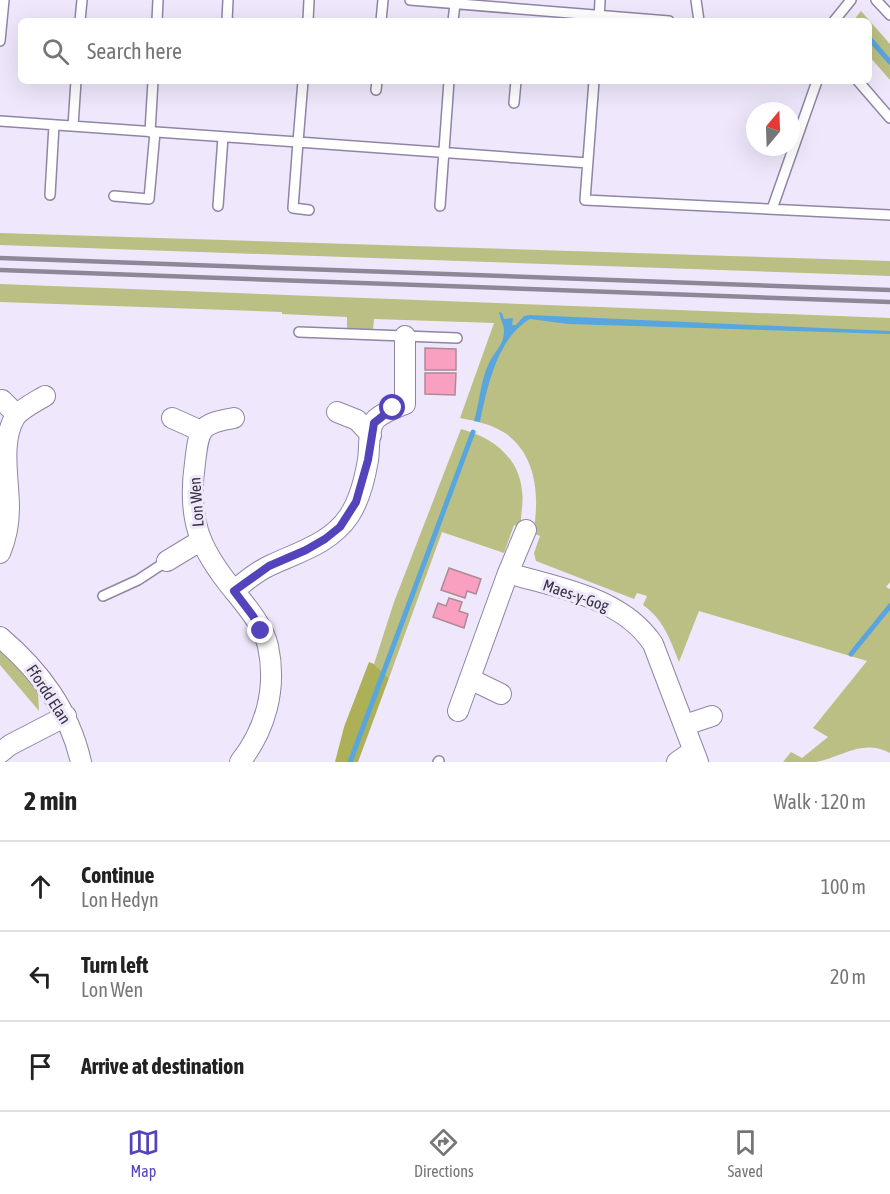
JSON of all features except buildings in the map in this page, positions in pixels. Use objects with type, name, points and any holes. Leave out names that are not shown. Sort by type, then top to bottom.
[{"type":"street","points":[[234,591],[269,566],[306,550],[340,527],[356,502],[368,460],[370,435],[376,419],[393,408],[405,404],[405,336]]},
{"type":"street","points":[[0,553],[8,527],[5,446],[7,431],[17,414],[45,396]]},
{"type":"street","points":[[2,400],[17,414]]},
{"type":"street","points":[[337,412],[357,420],[370,435]]},
{"type":"street","points":[[172,418],[201,431],[209,424],[234,418]]},
{"type":"street","name":"Lon Wen","points":[[201,431],[195,458],[192,496],[194,518],[200,541],[214,565],[253,616],[267,645],[271,677],[268,707],[262,725],[240,762]]},
{"type":"street","points":[[458,711],[526,530]]},
{"type":"street","points":[[167,561],[200,541]]},
{"type":"street","name":"Maes-y-Gog","points":[[508,573],[609,605],[634,621],[653,644],[685,724],[690,758]]},
{"type":"street","name":"Ffordd Elan","points":[[0,637],[25,658],[45,683],[66,716],[76,740],[81,762]]},
{"type":"street","points":[[470,679],[501,694]]},
{"type":"street","points":[[0,753],[10,745],[66,716]]},
{"type":"street","points":[[685,724],[712,716]]},
{"type":"lane","points":[[0,40],[4,0]]},
{"type":"lane","points":[[80,18],[82,0]]},
{"type":"lane","points":[[157,18],[158,0]]},
{"type":"lane","points":[[227,18],[228,0]]},
{"type":"lane","points":[[308,18],[309,0]]},
{"type":"lane","points":[[381,18],[383,0]]},
{"type":"lane","points":[[410,0],[527,6],[599,18],[600,0]]},
{"type":"lane","points":[[696,0],[699,18]]},
{"type":"lane","points":[[836,18],[851,0]]},
{"type":"lane","points":[[876,0],[890,15]]},
{"type":"lane","points":[[453,18],[455,4]]},
{"type":"lane","points":[[73,126],[76,84]]},
{"type":"lane","points":[[114,196],[149,199],[153,84]]},
{"type":"lane","points":[[303,84],[293,208],[309,210]]},
{"type":"lane","points":[[440,206],[449,84]]},
{"type":"lane","points":[[514,103],[516,84]]},
{"type":"lane","points":[[594,84],[585,200],[890,215]]},
{"type":"lane","points":[[772,209],[816,84]]},
{"type":"lane","points":[[861,84],[890,118]]},
{"type":"lane","points":[[0,121],[588,163]]},
{"type":"lane","points":[[50,195],[54,125]]},
{"type":"lane","points":[[218,206],[224,137]]},
{"type":"lane","points":[[299,332],[457,338]]},
{"type":"lane","points":[[103,596],[138,580],[167,561]]},
{"type":"green space","points":[[861,11],[867,18],[855,18]]},
{"type":"green space","points":[[872,24],[890,44],[890,80],[872,59]]},
{"type":"green space","points":[[0,233],[890,261],[890,276],[0,245]]},
{"type":"green space","points":[[0,284],[890,318],[890,582],[886,587],[890,589],[890,753],[880,749],[861,748],[816,762],[783,762],[791,752],[802,758],[828,737],[813,728],[867,661],[699,611],[679,662],[661,623],[643,605],[647,596],[637,593],[634,599],[536,561],[534,553],[540,536],[533,533],[536,492],[530,465],[524,453],[516,442],[500,430],[483,423],[460,418],[494,323],[374,319],[373,330],[347,329],[347,317],[282,314],[282,312],[0,302]]},
{"type":"green space","points":[[461,429],[493,443],[502,450],[516,468],[522,496],[521,528],[514,525],[504,553],[442,532],[389,678],[374,664],[394,602]]},
{"type":"green space","points":[[0,649],[30,678],[38,693],[39,711],[0,665]]},
{"type":"shaded area","points":[[369,662],[389,678],[358,762],[335,762],[344,727]]},
{"type":"water","points":[[499,312],[502,313],[504,319],[513,318],[512,325],[516,325],[524,316],[530,315],[890,331],[890,334],[568,324],[530,319],[509,338],[490,379],[480,422],[474,421],[484,376],[504,336]]},
{"type":"waterway","points":[[872,41],[890,62]]},
{"type":"waterway","points":[[350,762],[473,432]]},
{"type":"waterway","points":[[851,654],[890,606]]},
{"type":"railway","points":[[0,258],[890,290]]},
{"type":"railway","points":[[0,270],[890,302]]},
{"type":"route","points":[[261,631],[234,591],[252,576],[306,550],[340,527],[356,502],[364,477],[372,427],[376,419],[393,408]]}]
